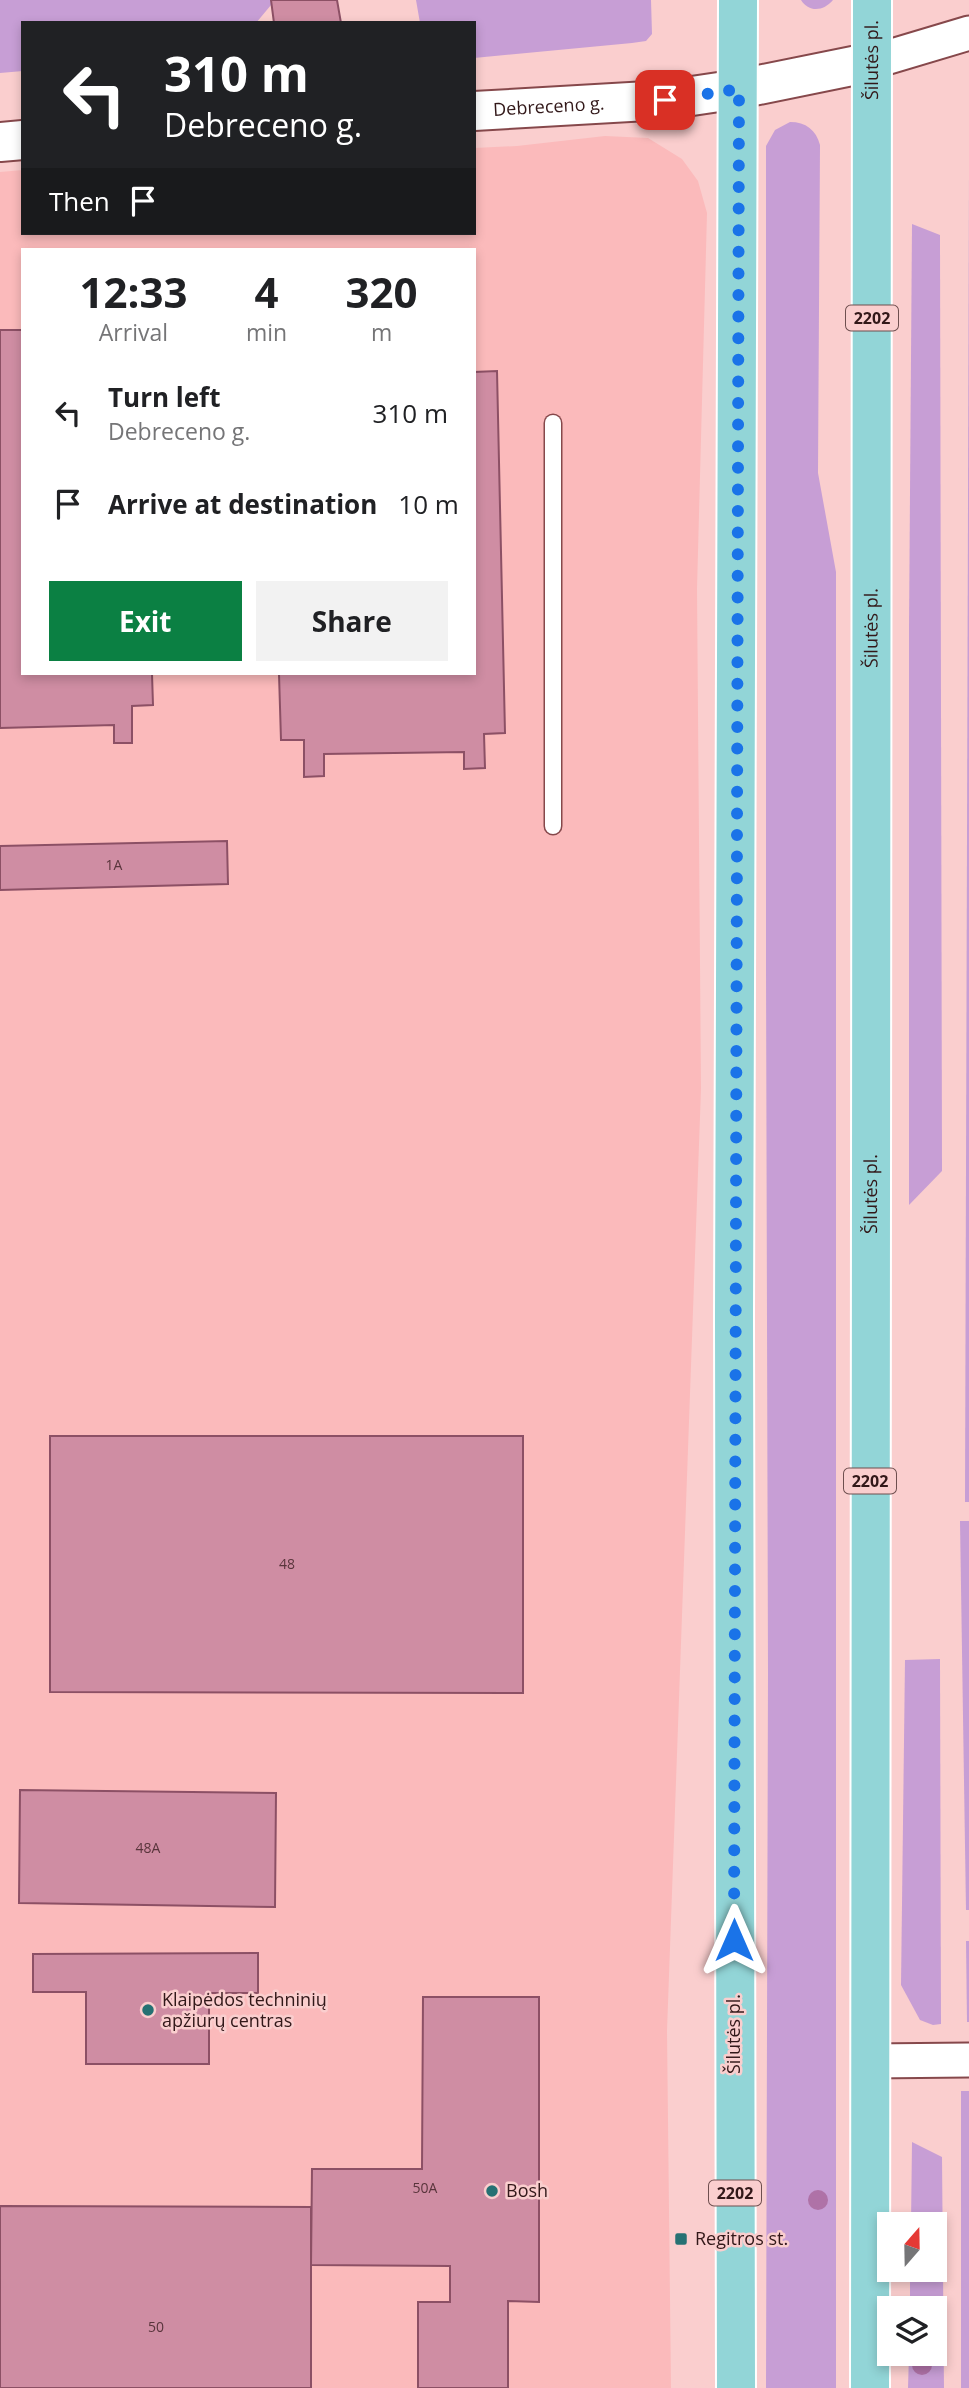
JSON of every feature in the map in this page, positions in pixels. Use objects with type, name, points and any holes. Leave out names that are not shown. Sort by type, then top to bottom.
[{"type":"main road","name":"Šilutės pl.","points":[[736,2388],[734,1289],[738,0]]},
{"type":"main road","name":"Šilutės pl.","points":[[870,2388],[872,0]]},
{"type":"street","points":[[872,62],[969,33]]},
{"type":"street","name":"Debreceno g.","points":[[476,111],[665,100],[739,89],[872,62]]},
{"type":"street","points":[[0,142],[21,140]]},
{"type":"street","points":[[870,2061],[969,2060]]},
{"type":"lane","points":[[553,423],[553,826]]},
{"type":"shaded area","points":[[0,0],[271,0],[271,5],[258,21],[21,21],[21,71],[0,73]]},
{"type":"shaded area","points":[[416,0],[651,0],[652,34],[646,41],[632,43],[476,58],[476,21],[420,21]]},
{"type":"shaded area","points":[[801,0],[833,0],[825,6],[812,9]]},
{"type":"shaded area","points":[[790,122],[801,123],[810,128],[820,145],[818,473],[836,572],[836,2388],[766,2388],[766,146],[775,130]]},
{"type":"shaded area","points":[[605,136],[648,138],[682,159],[698,181],[707,213],[697,589],[701,1089],[667,2031],[671,2388],[0,2388],[0,172],[21,170],[21,235],[476,235],[476,148]]},
{"type":"shaded area","points":[[969,170],[969,1502],[965,1502]]},
{"type":"shaded area","points":[[912,224],[940,235],[942,1171],[909,1205],[909,629]]},
{"type":"shaded area","points":[[960,1521],[969,1521],[969,1910],[966,1910]]},
{"type":"shaded area","points":[[940,1659],[941,2024],[933,2025],[920,2020],[901,1985],[905,1660]]},
{"type":"shaded area","points":[[966,1941],[969,1941],[969,2022],[967,2022]]},
{"type":"shaded area","points":[[961,2091],[969,2091],[969,2388],[961,2388]]},
{"type":"shaded area","points":[[912,2142],[942,2157],[942,2212],[911,2212]]},
{"type":"shaded area","points":[[910,2282],[943,2282],[943,2296],[910,2296]]},
{"type":"shaded area","points":[[909,2366],[944,2366],[944,2388],[908,2388]]},
{"type":"building","points":[[271,0],[337,0],[341,21],[274,21]]},
{"type":"building","points":[[0,330],[21,330],[21,675],[152,675],[153,705],[132,706],[132,743],[114,743],[114,725],[0,728]]},
{"type":"building","points":[[497,371],[505,733],[484,734],[485,768],[464,769],[464,752],[324,754],[324,776],[304,777],[304,740],[281,740],[279,675],[476,675],[476,372]]},
{"type":"building","points":[[227,841],[228,884],[0,890],[0,846]]},
{"type":"building","points":[[50,1436],[523,1436],[523,1693],[50,1692]]},
{"type":"building","points":[[20,1790],[276,1793],[275,1907],[19,1903]]},
{"type":"building","name":"Klaipėdos techninių apžiurų centras","points":[[258,1953],[258,1993],[209,1993],[209,2064],[86,2064],[86,1992],[33,1992],[33,1954]]},
{"type":"building","points":[[423,1997],[539,1997],[539,2302],[508,2301],[508,2388],[418,2388],[418,2302],[450,2302],[450,2266],[311,2265],[312,2169],[422,2169]]},
{"type":"building","points":[[0,2206],[311,2207],[311,2388],[0,2388]]},
{"type":"place","name":"Klaipėdos techninių apžiurų centras","points":[[148,2010]]},
{"type":"place","name":"Bosh","points":[[492,2191]]},
{"type":"place","name":"Regitros st.","points":[[681,2239]]},
{"type":"route","points":[[665,100],[739,89],[734,1940]]}]
